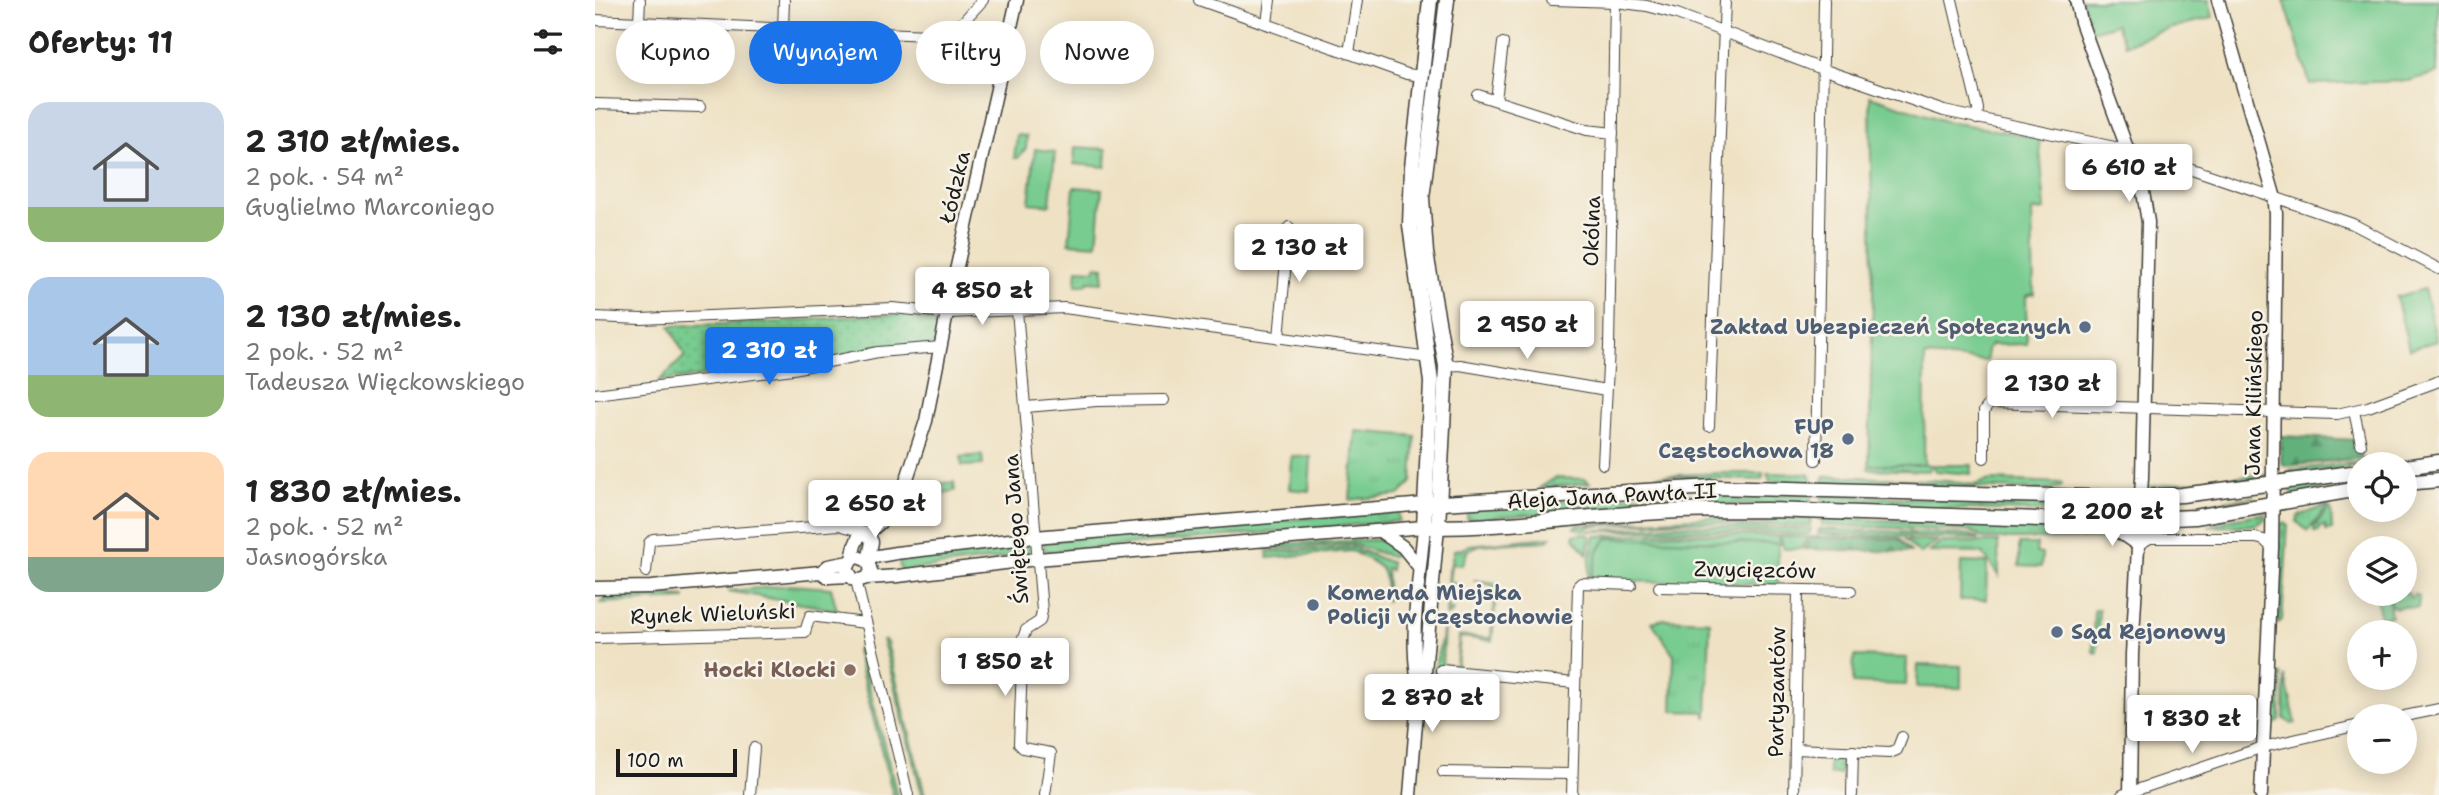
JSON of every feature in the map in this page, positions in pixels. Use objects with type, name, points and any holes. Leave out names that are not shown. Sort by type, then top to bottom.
[{"type":"main road","points":[[1430,0],[1412,167],[1410,225],[1429,358],[1431,527]]},
{"type":"main road","points":[[1432,504],[1446,366],[1426,253],[1422,198],[1447,0]]},
{"type":"main road","points":[[2417,465],[2439,462]]},
{"type":"main road","name":"Aleja Jana Pawła II","points":[[1432,504],[1713,487],[2140,497],[2182,495],[2347,474]]},
{"type":"main road","points":[[2417,482],[2439,480]]},
{"type":"main road","name":"Aleja Jana Pawła II","points":[[1431,527],[1715,510],[2139,520],[2195,517],[2347,491]]},
{"type":"street","points":[[595,20],[639,21],[640,0]]},
{"type":"street","points":[[783,21],[784,0]]},
{"type":"street","points":[[902,34],[928,35],[960,25],[983,0]]},
{"type":"street","name":"Łódzka","points":[[850,561],[859,536],[868,533],[899,503],[926,421],[947,313],[1017,0]]},
{"type":"street","points":[[1199,0],[1407,74],[1422,76]]},
{"type":"street","points":[[1268,23],[1270,0]]},
{"type":"street","points":[[1349,53],[1357,0]]},
{"type":"street","points":[[1552,0],[1615,1],[1647,6],[1677,14],[1822,69],[1944,111],[2086,142],[2127,148],[2178,163],[2353,224],[2439,269]]},
{"type":"street","points":[[1709,426],[1725,0]]},
{"type":"street","points":[[1816,460],[1824,0]]},
{"type":"street","points":[[1952,0],[1977,119]]},
{"type":"street","points":[[2076,0],[2081,22],[2143,192],[2148,222],[2127,794],[2263,747],[2347,728]]},
{"type":"street","name":"Jana Kilińskiego","points":[[2218,0],[2274,195],[2276,214],[2272,548],[2261,795]]},
{"type":"street","name":"Okólna","points":[[1603,464],[1615,1]]},
{"type":"street","points":[[1496,100],[1503,43]]},
{"type":"street","points":[[1478,95],[1587,130],[1613,133]]},
{"type":"street","points":[[595,104],[700,107]]},
{"type":"street","points":[[2086,142],[2132,161],[2178,163]]},
{"type":"street","points":[[1279,338],[1289,228]]},
{"type":"street","points":[[595,317],[650,319],[892,308],[947,313],[1064,308],[1429,358]]},
{"type":"street","name":"Świętego Jana","points":[[1017,310],[1042,611],[1041,621],[1026,630],[1023,638],[1019,744],[1023,748],[1051,753],[1045,795]]},
{"type":"street","points":[[595,394],[793,369],[878,352],[941,347]]},
{"type":"street","points":[[1446,366],[1460,365],[1606,390]]},
{"type":"street","points":[[1984,458],[1984,411],[1990,403],[2337,414],[2354,411],[2439,381]]},
{"type":"street","points":[[1026,407],[1097,401],[1164,400]]},
{"type":"street","points":[[2354,411],[2361,444]]},
{"type":"street","name":"Aleja Jana Pawła II","points":[[868,561],[873,557],[896,553],[1035,537],[1432,504]]},
{"type":"street","points":[[2103,521],[2138,545]]},
{"type":"street","points":[[646,572],[649,543],[653,539],[839,525],[868,533],[872,542],[868,561],[871,571],[858,578]]},
{"type":"street","points":[[1410,795],[1419,687],[1415,660],[1419,567],[1431,527]]},
{"type":"street","points":[[1419,687],[1425,672],[1431,527]]},
{"type":"street","name":"Aleja Jana Pawła II","points":[[821,572],[828,577],[909,575],[1037,559],[1431,527]]},
{"type":"street","points":[[1380,531],[1406,550],[1419,567]]},
{"type":"street","points":[[2138,545],[2151,538],[2256,538],[2272,548]]},
{"type":"street","points":[[868,561],[862,557],[850,561],[847,569],[858,578],[859,598],[908,795]]},
{"type":"street","name":"Aleja Jana Pawła II","points":[[595,588],[651,587],[821,572],[828,566],[850,561]]},
{"type":"street","points":[[1572,795],[1578,586],[1581,583],[1631,585]]},
{"type":"street","name":"Zwycięzców","points":[[1659,587],[1851,591]]},
{"type":"street","name":"Partyzantów","points":[[1794,795],[1798,590]]},
{"type":"street","name":"Rynek Wieluński","points":[[595,638],[805,632],[810,616],[865,623]]},
{"type":"street","points":[[1441,670],[1575,683]]},
{"type":"street","points":[[2417,714],[2439,709]]},
{"type":"street","points":[[1795,749],[1894,751],[1902,737]]},
{"type":"street","points":[[750,795],[754,748]]},
{"type":"street","points":[[1852,795],[1853,751]]},
{"type":"street","points":[[1443,772],[1572,774]]},
{"type":"green space","points":[[2082,0],[2209,0],[2213,17],[2157,32],[2125,45],[2116,24],[2091,31]]},
{"type":"green space","points":[[2284,0],[2439,0],[2437,73],[2408,81],[2310,84]]},
{"type":"green space","points":[[1870,96],[1945,121],[2039,138],[2045,210],[2032,211],[2034,294],[2026,296],[2027,344],[1991,345],[1987,349],[1987,361],[1925,356],[1924,465],[1869,465],[1873,291]]},
{"type":"green space","points":[[1017,135],[1027,136],[1026,148],[1018,158],[1014,158]]},
{"type":"green space","points":[[1075,147],[1107,149],[1106,167],[1074,164]]},
{"type":"green space","points":[[1035,149],[1055,152],[1050,205],[1029,203]]},
{"type":"green space","points":[[1074,187],[1102,189],[1097,245],[1069,243]]},
{"type":"green space","points":[[1095,266],[1104,267],[1103,282],[1089,281],[1085,285],[1076,285],[1077,269],[1095,270]]},
{"type":"green space","points":[[2424,289],[2437,341],[2409,349],[2396,297]]},
{"type":"green space","points":[[868,315],[933,318],[939,329],[936,344],[793,366],[659,381],[685,356],[670,326],[773,324]]},
{"type":"green space","points":[[1356,431],[1415,436],[1412,482],[1399,495],[1350,500]]},
{"type":"green space","points":[[2281,436],[2358,440],[2361,452],[2347,452],[2347,460],[2286,466],[2281,462]]},
{"type":"green space","points":[[982,455],[983,465],[962,466],[961,457]]},
{"type":"green space","points":[[1291,456],[1311,457],[1309,491],[1289,489]]},
{"type":"green space","points":[[2347,464],[2347,468],[2289,475],[2290,470]]},
{"type":"green space","points":[[1869,465],[1930,465],[1929,471],[1868,469]]},
{"type":"green space","points":[[1932,465],[1972,465],[1971,474],[1935,471]]},
{"type":"green space","points":[[1763,473],[1763,478],[1655,476]]},
{"type":"green space","points":[[1767,473],[1809,474],[1812,482],[1770,481]]},
{"type":"green space","points":[[2267,474],[2267,477],[2191,488],[2147,491],[2147,487]]},
{"type":"green space","points":[[1824,477],[1946,481],[1974,485],[1990,480],[2062,483],[2061,487],[2045,490],[1823,482]]},
{"type":"green space","points":[[1555,478],[1586,479],[1590,483],[1539,488]]},
{"type":"green space","points":[[2347,481],[2347,484],[2292,495],[2291,488]]},
{"type":"green space","points":[[954,482],[955,491],[922,496],[923,485]]},
{"type":"green space","points":[[1811,494],[1811,504],[1654,505],[1467,519],[1467,509],[1624,496]]},
{"type":"green space","points":[[1822,495],[2121,505],[2122,514],[1822,504]]},
{"type":"green space","points":[[2255,497],[2204,506],[2157,510],[2159,509]]},
{"type":"green space","points":[[2329,505],[2308,531],[2297,522],[2298,516]]},
{"type":"green space","points":[[2329,509],[2332,530],[2326,531],[2325,526],[2314,532],[2314,527]]},
{"type":"green space","points":[[1398,510],[1399,521],[1045,552],[1043,541]]},
{"type":"green space","points":[[2266,513],[2265,520],[2254,525],[2208,527],[2231,519]]},
{"type":"green space","points":[[1727,516],[1811,518],[1810,526],[1679,521],[1591,526],[1584,530],[1574,528],[1577,525]]},
{"type":"green space","points":[[1822,518],[1980,524],[2101,532],[2120,537],[1984,539],[1971,531],[1822,525]]},
{"type":"green space","points":[[2281,524],[2288,525],[2282,620],[2278,623]]},
{"type":"green space","points":[[1677,525],[1811,529],[1810,533],[1806,534],[1687,530],[1587,531]]},
{"type":"green space","points":[[1819,529],[1970,535],[1979,539],[1818,534]]},
{"type":"green space","points":[[1584,533],[1591,536],[1587,554],[1574,538],[1574,535]]},
{"type":"green space","points":[[1678,533],[1777,536],[1781,544],[1608,538],[1599,549],[1588,580],[1595,536]]},
{"type":"green space","points":[[1780,536],[1808,537],[1801,549],[1784,549]]},
{"type":"green space","points":[[1551,537],[1547,541],[1479,545],[1468,550],[1462,565],[1451,564],[1449,582],[1455,583],[1455,586],[1449,586],[1447,609],[1453,610],[1446,616],[1449,572],[1454,550],[1469,545]]},
{"type":"green space","points":[[1811,537],[1899,539],[1911,552],[1804,549]]},
{"type":"green space","points":[[1608,538],[1778,544],[1778,585],[1590,580],[1599,549]]},
{"type":"green space","points":[[1374,540],[1399,547],[1391,557],[1353,544],[1264,547],[1268,544]]},
{"type":"green space","points":[[1905,540],[1937,541],[1920,554]]},
{"type":"green space","points":[[1941,542],[1998,542],[1999,576],[1982,553],[1930,552]]},
{"type":"green space","points":[[1028,543],[1028,555],[900,571],[899,557]]},
{"type":"green space","points":[[2019,544],[2037,544],[2036,553],[2042,554],[2041,567],[2019,566]]},
{"type":"green space","points":[[1353,547],[1359,549],[1357,554],[1352,551],[1268,558],[1267,552]]},
{"type":"green space","points":[[1362,551],[1391,563],[1390,570],[1386,568],[1388,600],[1386,601],[1383,571],[1375,563],[1359,555]]},
{"type":"green space","points":[[1961,562],[1987,563],[1986,600],[1960,600]]},
{"type":"green space","points":[[1473,580],[1497,583],[1492,641],[1460,637],[1457,668],[1434,672],[1444,626],[1442,665],[1456,666],[1459,636],[1491,638],[1495,590],[1490,584]]},
{"type":"green space","points":[[790,585],[831,588],[837,610],[728,591]]},
{"type":"green space","points":[[662,595],[685,599],[601,603],[606,598]]},
{"type":"green space","points":[[2417,595],[2418,608],[2402,606],[2417,606]]},
{"type":"green space","points":[[2378,606],[2390,606],[2391,616],[2380,618]]},
{"type":"green space","points":[[2094,609],[2099,609],[2097,653],[2093,652]]},
{"type":"green space","points":[[1664,619],[1710,621],[1707,717],[1705,712],[1672,711],[1674,655],[1652,622]]},
{"type":"green space","points":[[885,640],[925,795],[922,795],[883,641]]},
{"type":"green space","points":[[859,647],[897,795],[893,795],[856,651]]},
{"type":"green space","points":[[1854,656],[1907,658],[1906,685],[1853,683]]},
{"type":"green space","points":[[1918,665],[1961,666],[1961,688],[1917,687]]},
{"type":"green space","points":[[2281,674],[2280,720],[2269,725],[2272,682],[2274,677]]},
{"type":"green space","points":[[2285,676],[2296,723],[2292,724],[2284,719]]},
{"type":"green space","points":[[1829,755],[1841,756],[1841,774],[1829,774]]},
{"type":"place","name":"Zakład Ubezpieczeń Społecznych","points":[[2085,327]]},
{"type":"place","name":"FUP Częstochowa 18","points":[[1848,439]]},
{"type":"place","name":"Komenda Miejska Policji w Częstochowie","points":[[1313,605]]},
{"type":"place","name":"Sąd Rejonowy","points":[[2057,632]]},
{"type":"place","name":"Hocki Klocki","points":[[850,670]]}]
